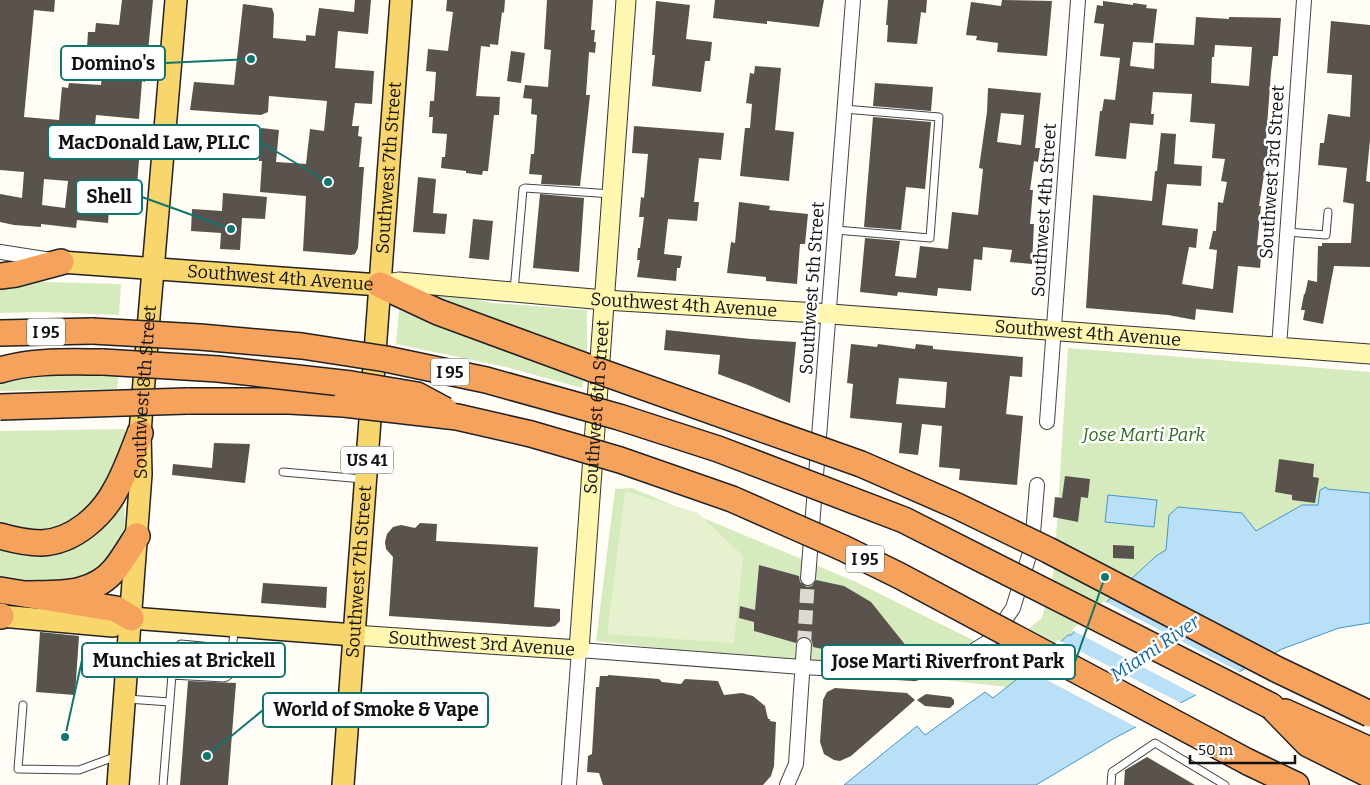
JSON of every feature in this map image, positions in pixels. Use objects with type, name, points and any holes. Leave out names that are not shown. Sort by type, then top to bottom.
[{"type":"highway","points":[[0,276],[16,274],[61,262]]},
{"type":"highway","points":[[380,285],[438,312],[861,464],[957,506],[1048,550],[1276,669],[1370,714]]},
{"type":"highway","name":"I 95","points":[[0,333],[92,331],[200,337],[302,346],[425,367],[486,380],[619,417],[718,449],[904,520],[1271,706],[1370,750]]},
{"type":"highway","points":[[0,370],[35,362],[103,362],[218,369],[351,384],[417,395],[458,417]]},
{"type":"highway","name":"I 95","points":[[0,407],[187,401],[289,401],[344,404],[458,417],[570,445],[732,498],[843,548],[900,576],[1248,762],[1296,785]]},
{"type":"highway","points":[[0,536],[21,542],[43,543],[63,538],[91,522],[116,490],[140,433]]},
{"type":"highway","points":[[25,594],[77,592],[94,586],[115,569],[137,536]]},
{"type":"highway","points":[[0,590],[60,602],[116,610],[130,618]]},
{"type":"highway","points":[[1271,706],[1308,744],[1370,775]]},
{"type":"highway","points":[[1248,762],[1269,785]]},
{"type":"main road","name":"Southwest 8th Street","points":[[118,785],[137,536],[141,474],[140,433],[152,268],[176,0]]},
{"type":"main road","name":"Southwest 7th Street","points":[[343,785],[401,0]]},
{"type":"main road","name":"Southwest 4th Avenue","points":[[61,262],[380,285]]},
{"type":"main road","name":"Southwest 3rd Avenue","points":[[0,616],[113,626],[130,618],[354,635]]},
{"type":"street","name":"Southwest 6th Street","points":[[569,785],[626,0]]},
{"type":"street","name":"Southwest 5th Street","points":[[808,578],[853,0]]},
{"type":"street","name":"Southwest 4th Street","points":[[1047,422],[1078,0]]},
{"type":"street","name":"Southwest 3rd Street","points":[[1279,347],[1304,0]]},
{"type":"street","name":"Southwest 4th Avenue","points":[[0,252],[61,262]]},
{"type":"street","name":"Southwest 4th Avenue","points":[[380,285],[399,282],[604,300],[830,314],[1370,354]]},
{"type":"street","name":"Southwest 3rd Avenue","points":[[354,635],[915,674],[962,658],[986,643],[995,635],[1013,608],[1032,546],[1037,485]]},
{"type":"street","points":[[788,785],[796,764],[804,645]]},
{"type":"lane","points":[[836,230],[930,238],[939,117],[844,109]]},
{"type":"lane","points":[[514,292],[523,189],[612,194]]},
{"type":"lane","points":[[1287,232],[1326,236],[1328,212]]},
{"type":"lane","points":[[283,472],[366,479]]},
{"type":"lane","points":[[172,675],[228,677],[231,672],[234,625]]},
{"type":"lane","points":[[163,785],[174,650],[181,644],[224,648],[229,651],[232,657]]},
{"type":"lane","points":[[125,699],[170,702]]},
{"type":"lane","points":[[23,705],[18,769],[79,770],[120,755]]},
{"type":"lane","points":[[1111,785],[1112,772],[1155,743],[1224,785]]},
{"type":"green space","points":[[0,283],[121,284],[119,315],[42,312],[0,313]]},
{"type":"green space","points":[[430,291],[493,303],[587,310],[587,352],[429,294]]},
{"type":"green space","points":[[399,310],[583,380],[582,388],[506,367],[396,344]]},
{"type":"green space","name":"Jose Marti Park","points":[[1068,348],[1370,372],[1370,493],[1320,490],[1318,506],[1278,519],[1256,532],[1169,515],[1167,550],[1156,557],[1071,635],[1068,635],[1040,661],[1007,687],[596,641],[615,489],[632,488],[856,582],[999,653],[1042,618],[1054,570]]},
{"type":"green space","points":[[119,371],[117,389],[0,391],[0,379],[17,373]]},
{"type":"green space","points":[[125,429],[123,453],[108,493],[56,533],[0,527],[0,431]]},
{"type":"green space","points":[[625,491],[698,513],[743,556],[734,643],[607,634]]},
{"type":"green space","points":[[124,500],[125,529],[123,542],[84,584],[0,581],[0,543],[13,547]]},
{"type":"water","name":"Miami River","points":[[1326,487],[1327,489],[1370,493],[1370,623],[1339,628],[1282,649],[1113,739],[1036,785],[844,785],[917,726],[925,735],[985,692],[993,698],[1040,661],[1068,635],[1071,635],[1156,556],[1166,550],[1169,515],[1178,507],[1242,513],[1256,531],[1302,505],[1318,505],[1320,490]]},
{"type":"water","points":[[1108,495],[1157,500],[1154,527],[1105,522]]},
{"type":"pier","points":[[1104,601],[1242,673],[1198,696],[1072,630]]},
{"type":"pier","points":[[1058,640],[1183,704],[1138,728],[1026,669]]},
{"type":"building","points":[[0,0],[55,0],[54,12],[34,10],[24,117],[59,120],[62,87],[68,88],[69,83],[101,85],[104,49],[87,48],[88,32],[95,32],[96,23],[119,25],[122,0],[153,0],[145,82],[142,81],[139,119],[96,115],[92,157],[139,160],[137,186],[111,184],[108,223],[77,220],[76,228],[41,224],[41,227],[14,225],[0,222],[0,194],[22,198],[24,172],[0,170]],"holes":[[[44,179],[68,181],[65,208],[42,205]]]},
{"type":"building","points":[[355,0],[371,0],[368,34],[338,31],[335,68],[374,71],[372,104],[355,103],[352,126],[359,126],[358,136],[362,137],[359,167],[364,167],[358,248],[355,254],[351,255],[303,251],[306,196],[260,192],[262,161],[259,161],[261,128],[279,130],[276,162],[306,164],[310,129],[324,131],[327,101],[269,96],[268,112],[261,115],[190,110],[194,82],[234,85],[243,4],[272,8],[274,14],[273,38],[306,41],[306,35],[315,36],[319,8],[354,12]]},
{"type":"building","points":[[447,0],[505,0],[498,45],[490,44],[490,47],[481,46],[476,96],[500,97],[499,115],[494,115],[488,171],[483,171],[482,175],[441,168],[442,157],[445,157],[447,134],[432,133],[433,117],[429,117],[430,101],[434,101],[436,72],[426,71],[428,49],[448,51],[453,12],[446,11]]},
{"type":"building","points":[[547,0],[593,0],[591,30],[595,30],[594,42],[596,42],[595,53],[589,52],[586,95],[590,95],[580,186],[541,184],[542,175],[529,174],[531,154],[534,154],[537,115],[531,114],[532,99],[523,98],[525,85],[548,87],[551,50],[544,49]]},
{"type":"building","points":[[715,0],[824,0],[819,27],[767,21],[767,24],[713,18]]},
{"type":"building","points":[[888,0],[927,0],[926,13],[921,12],[917,44],[887,42]]},
{"type":"building","points":[[1002,0],[1052,1],[1047,56],[997,52],[998,43],[976,40],[977,36],[966,35],[971,2],[1001,6]]},
{"type":"building","points":[[656,1],[690,5],[686,39],[712,42],[710,61],[705,61],[701,92],[652,86],[655,55],[652,55]]},
{"type":"building","points":[[1103,1],[1147,5],[1146,8],[1157,9],[1153,43],[1133,42],[1130,66],[1154,69],[1155,43],[1194,45],[1196,17],[1229,19],[1229,17],[1281,18],[1278,56],[1273,56],[1271,72],[1266,140],[1271,140],[1270,162],[1266,162],[1259,206],[1261,206],[1257,245],[1262,245],[1260,268],[1238,266],[1233,313],[1196,309],[1195,320],[1168,315],[1086,308],[1093,195],[1152,201],[1161,133],[1176,134],[1174,164],[1202,166],[1201,186],[1167,184],[1162,225],[1198,229],[1196,248],[1189,247],[1182,284],[1213,289],[1217,250],[1209,249],[1213,231],[1216,231],[1218,202],[1223,203],[1227,182],[1221,181],[1225,159],[1212,158],[1215,124],[1190,122],[1192,94],[1153,92],[1151,114],[1154,114],[1153,125],[1130,123],[1126,159],[1095,156],[1100,111],[1102,111],[1104,99],[1115,100],[1120,58],[1100,56],[1104,24],[1094,23],[1097,5],[1103,6]],"holes":[[[1215,45],[1252,47],[1249,86],[1211,83],[1212,57],[1214,57]]]},
{"type":"building","points":[[1331,21],[1370,25],[1370,140],[1366,181],[1370,182],[1370,267],[1334,266],[1323,324],[1303,320],[1305,310],[1301,310],[1304,294],[1308,280],[1317,282],[1318,246],[1322,246],[1322,243],[1351,243],[1354,204],[1343,202],[1347,168],[1318,165],[1320,143],[1324,143],[1328,114],[1350,117],[1352,75],[1327,73]]},
{"type":"building","points":[[511,51],[525,53],[521,83],[507,81]]},
{"type":"building","points":[[755,66],[781,68],[775,130],[794,132],[789,181],[740,176],[745,128],[750,128],[752,104],[746,103],[750,73],[754,74]]},
{"type":"building","points":[[875,83],[933,87],[931,111],[873,106]]},
{"type":"building","points":[[988,88],[1041,93],[1035,148],[1040,148],[1038,162],[1034,161],[1030,190],[1033,190],[1030,224],[1034,224],[1032,264],[1010,262],[1012,250],[983,247],[982,260],[974,259],[971,291],[938,288],[937,296],[898,292],[897,296],[860,292],[865,238],[900,241],[895,276],[916,278],[920,246],[948,249],[952,212],[978,215],[983,169],[979,168],[987,112]],"holes":[[[1001,113],[1024,115],[1021,145],[997,142]]]},
{"type":"building","points":[[873,117],[931,122],[925,189],[906,187],[901,230],[864,227]]},
{"type":"building","points":[[634,126],[724,133],[721,160],[699,158],[694,202],[699,202],[697,221],[668,219],[664,254],[682,256],[680,268],[677,268],[676,281],[637,277],[640,260],[637,260],[638,248],[640,248],[644,217],[639,217],[641,197],[644,198],[648,154],[632,153]]},
{"type":"building","points":[[418,177],[436,179],[433,213],[447,214],[445,234],[413,232]]},
{"type":"building","points":[[223,193],[267,197],[265,219],[242,218],[240,250],[220,249],[221,233],[191,231],[192,209],[222,211]]},
{"type":"building","points":[[540,194],[584,198],[579,272],[533,268]]},
{"type":"building","points":[[739,202],[770,206],[769,210],[808,214],[805,244],[800,244],[797,284],[766,281],[766,277],[727,273],[731,242],[735,243]]},
{"type":"building","points":[[473,219],[493,221],[489,260],[469,258]]},
{"type":"building","points":[[666,330],[796,342],[790,403],[718,374],[720,355],[664,350]]},
{"type":"building","points":[[851,344],[877,347],[878,344],[915,349],[916,344],[933,346],[933,349],[1023,357],[1022,377],[1010,376],[1006,414],[1023,416],[1017,485],[959,480],[960,469],[939,467],[942,426],[922,424],[918,455],[899,453],[902,423],[850,418],[853,384],[847,383]],"holes":[[[899,378],[947,382],[945,408],[896,404]]]},
{"type":"building","points":[[214,443],[250,444],[245,483],[172,475],[173,464],[212,468]]},
{"type":"building","points":[[1279,459],[1314,464],[1313,477],[1319,478],[1315,503],[1292,500],[1292,495],[1275,492]]},
{"type":"building","points":[[1065,476],[1090,479],[1088,498],[1081,497],[1078,522],[1053,517],[1055,497],[1062,498]]},
{"type":"building","points":[[420,523],[437,524],[436,541],[538,547],[534,607],[560,609],[560,621],[555,626],[550,627],[389,616],[393,557],[386,549],[387,534],[393,527],[401,525],[415,528]]},
{"type":"building","points":[[1113,545],[1134,546],[1134,559],[1113,558]]},
{"type":"building","points":[[759,565],[799,576],[800,582],[807,587],[812,586],[816,580],[844,586],[871,602],[911,652],[850,653],[838,650],[837,652],[813,647],[812,641],[805,636],[800,637],[796,643],[754,631],[754,622],[739,618],[740,606],[755,610]]},
{"type":"building","points":[[263,583],[327,587],[326,608],[261,603]]},
{"type":"building","points":[[40,632],[79,636],[75,695],[36,692]]},
{"type":"building","points":[[600,676],[659,679],[662,682],[681,684],[685,679],[718,681],[724,695],[742,693],[753,696],[765,706],[768,719],[776,722],[774,766],[771,776],[763,785],[603,785],[599,773],[587,772],[588,756],[592,754],[596,687],[599,687]]},
{"type":"building","points":[[188,681],[236,683],[228,785],[180,785]]},
{"type":"building","points":[[835,688],[907,693],[915,700],[851,756],[840,761],[824,754],[820,742],[823,700],[827,692]]},
{"type":"building","points":[[926,694],[951,697],[954,700],[954,704],[950,708],[925,706],[917,700]]},
{"type":"building","points":[[1147,757],[1195,785],[1124,785],[1125,770]]},
{"type":"tunnel","points":[[804,645],[808,578]]},
{"type":"place","name":"Domino's","points":[[251,59]]},
{"type":"place","name":"MacDonald Law, PLLC","points":[[328,182]]},
{"type":"place","name":"Shell","points":[[231,229]]},
{"type":"place","name":"Jose Marti Riverfront Park","points":[[1105,577]]},
{"type":"place","name":"Munchies at Brickell","points":[[65,737]]},
{"type":"place","name":"World of Smoke & Vape","points":[[207,756]]}]
